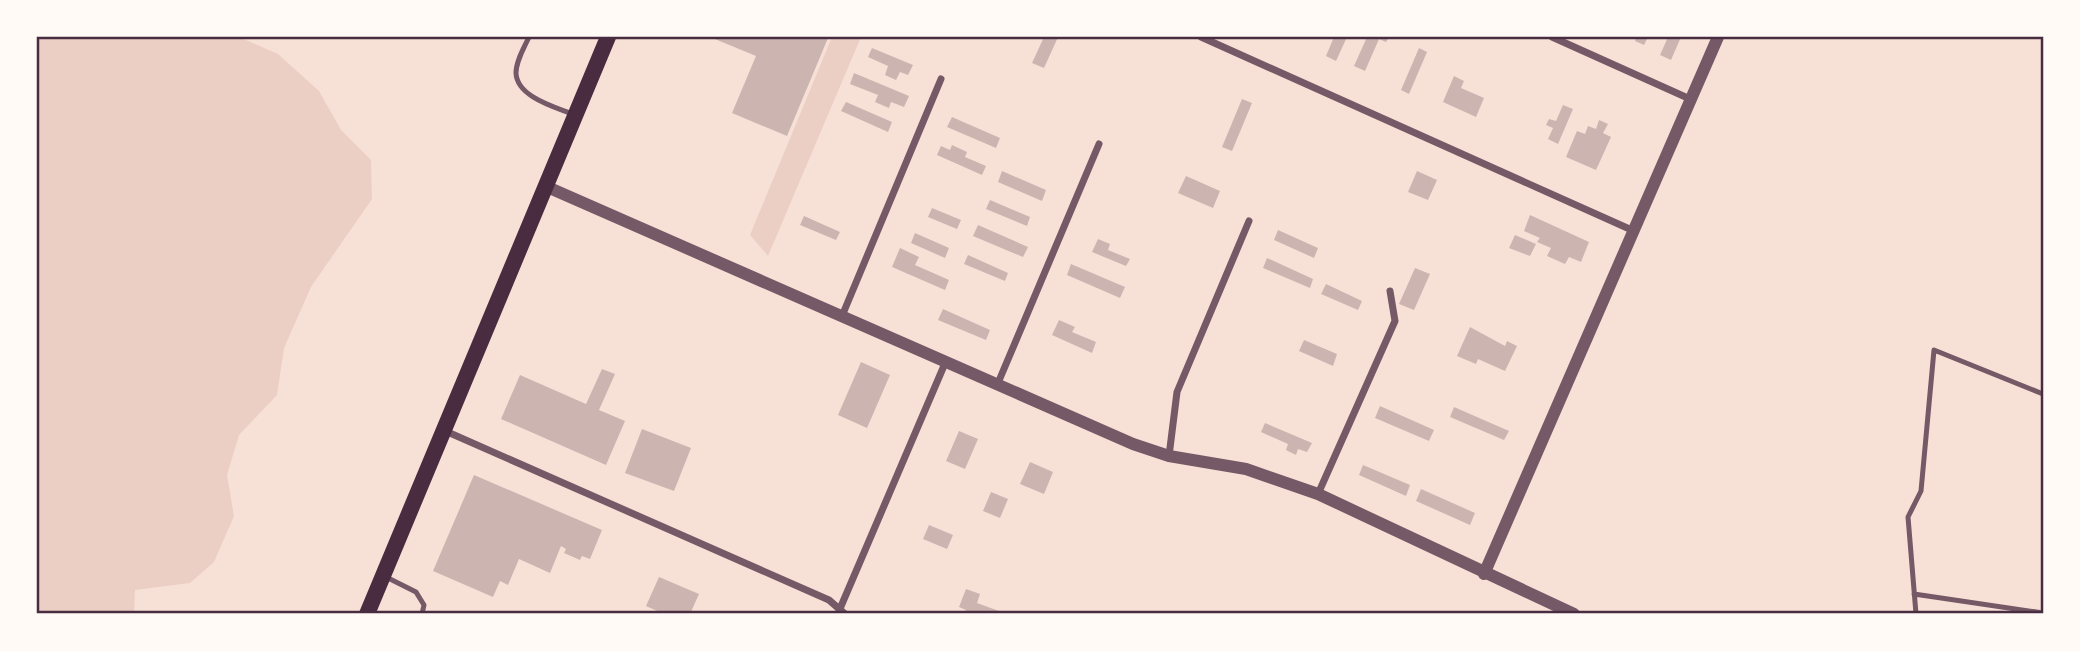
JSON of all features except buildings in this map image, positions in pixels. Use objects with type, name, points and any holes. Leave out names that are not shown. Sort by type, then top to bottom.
[{"type":"main road","points":[[367,614],[608,37]]},
{"type":"street","points":[[1201,37],[1634,231]]},
{"type":"street","points":[[1552,37],[1690,99]]},
{"type":"street","points":[[1484,574],[1717,37]]},
{"type":"street","points":[[842,316],[941,79]]},
{"type":"street","points":[[998,383],[1099,144]]},
{"type":"street","points":[[545,186],[1133,444],[1169,456],[1246,469],[1318,494],[1574,614]]},
{"type":"street","points":[[1169,456],[1177,392],[1249,221]]},
{"type":"street","points":[[1318,494],[1395,321],[1390,290]]},
{"type":"street","points":[[443,430],[830,600],[841,613],[946,360]]},
{"type":"lane","points":[[529,37],[516,75],[520,85],[527,92],[575,115]]},
{"type":"lane","points":[[1916,614],[1908,516],[1921,491],[1934,350],[2043,394]]},
{"type":"lane","points":[[383,576],[416,592],[424,605],[422,614]]},
{"type":"lane","points":[[1914,594],[2043,614]]},
{"type":"shaded area","points":[[37,37],[239,37],[278,54],[319,91],[341,130],[371,160],[372,199],[311,287],[284,348],[277,395],[239,435],[227,475],[234,516],[214,562],[190,583],[135,590],[134,614],[37,614]]},
{"type":"shaded area","points":[[832,37],[861,37],[768,256],[750,235]]}]
